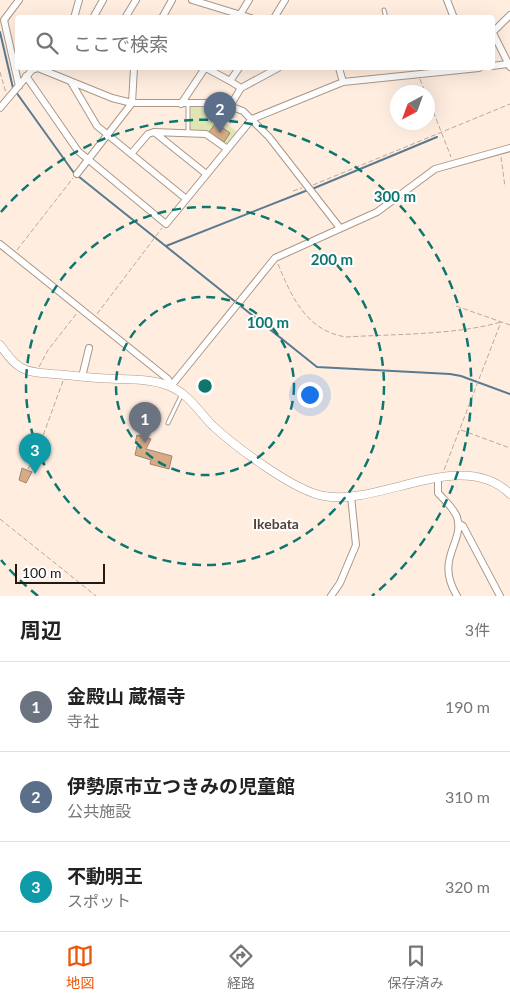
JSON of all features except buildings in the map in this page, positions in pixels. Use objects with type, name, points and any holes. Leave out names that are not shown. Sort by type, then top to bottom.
[{"type":"street","points":[[18,87],[4,20],[19,0]]},
{"type":"street","points":[[75,15],[79,0]]},
{"type":"street","points":[[95,15],[103,0]]},
{"type":"street","points":[[128,15],[136,0]]},
{"type":"street","points":[[164,15],[172,0]]},
{"type":"street","points":[[192,0],[212,3],[237,15]]},
{"type":"street","points":[[240,15],[249,0]]},
{"type":"street","points":[[276,15],[285,0]]},
{"type":"street","points":[[447,0],[453,15]]},
{"type":"street","points":[[495,29],[510,15]]},
{"type":"street","points":[[495,35],[509,66],[495,66]]},
{"type":"street","points":[[0,108],[33,70]]},
{"type":"street","points":[[40,70],[112,98],[132,103],[221,103],[243,111],[252,118],[309,186],[340,228]]},
{"type":"street","points":[[77,174],[132,103],[134,70]]},
{"type":"street","points":[[184,104],[205,70]]},
{"type":"street","points":[[210,70],[241,88]]},
{"type":"street","points":[[230,81],[238,70]]},
{"type":"street","points":[[230,106],[241,88],[274,70]]},
{"type":"street","points":[[340,70],[343,82]]},
{"type":"street","points":[[26,76],[78,151],[166,224],[185,198],[252,118],[343,82],[417,71],[438,70]]},
{"type":"street","points":[[71,82],[98,126],[185,198]]},
{"type":"street","points":[[131,154],[148,134],[154,132],[206,134],[226,148]]},
{"type":"street","points":[[154,132],[205,174]]},
{"type":"street","points":[[171,386],[275,258],[377,212],[423,176],[453,163],[510,148]]},
{"type":"street","points":[[0,244],[168,379],[171,386]]},
{"type":"street","points":[[0,345],[20,368],[36,372],[82,377],[155,381],[171,386],[182,393],[216,428],[277,474],[317,494],[351,496],[392,490],[420,480],[468,477],[483,479],[497,484],[510,494]]},
{"type":"street","points":[[82,377],[89,348]]},
{"type":"street","points":[[439,478],[438,493],[450,505],[458,523],[447,574],[457,596]]},
{"type":"street","points":[[332,596],[340,583],[356,545],[351,496]]},
{"type":"street","points":[[458,523],[464,526],[500,596]]},
{"type":"lane","points":[[384,10],[385,15]]},
{"type":"lane","points":[[184,104],[188,133]]},
{"type":"lane","points":[[168,423],[182,393]]},
{"type":"path","points":[[417,71],[422,85]]},
{"type":"path","points":[[0,72],[4,90],[10,97]]},
{"type":"path","points":[[309,186],[510,104]]},
{"type":"path","points":[[435,116],[453,163]]},
{"type":"path","points":[[500,151],[505,187]]},
{"type":"path","points":[[13,255],[77,174]]},
{"type":"path","points":[[93,319],[166,224]]},
{"type":"path","points":[[275,258],[302,312],[312,323],[335,335],[346,337],[454,330],[484,327],[501,322]]},
{"type":"path","points":[[456,306],[510,325]]},
{"type":"path","points":[[36,372],[48,350],[81,309]]},
{"type":"path","points":[[439,478],[461,430],[501,322]]},
{"type":"path","points":[[28,469],[38,452],[63,382]]},
{"type":"path","points":[[461,430],[510,448]]},
{"type":"path","points":[[0,519],[96,596]]},
{"type":"green space","points":[[191,106],[216,106],[231,111],[223,121],[237,132],[227,145],[189,130]]},
{"type":"waterway","points":[[0,32],[13,88]]},
{"type":"waterway","points":[[16,92],[74,173]]},
{"type":"waterway","points":[[312,189],[437,137]]},
{"type":"waterway","points":[[78,176],[317,367],[450,374],[461,376],[510,394]]},
{"type":"waterway","points":[[166,246],[308,190]]},
{"type":"place","name":"伊勢原市立つきみの児童館","points":[[220,133]]},
{"type":"place","name":"金殿山 蔵福寺","points":[[145,443]]},
{"type":"place","name":"不動明王","points":[[35,474]]},
{"type":"district","name":"Ikebata","points":[[276,523]]}]
